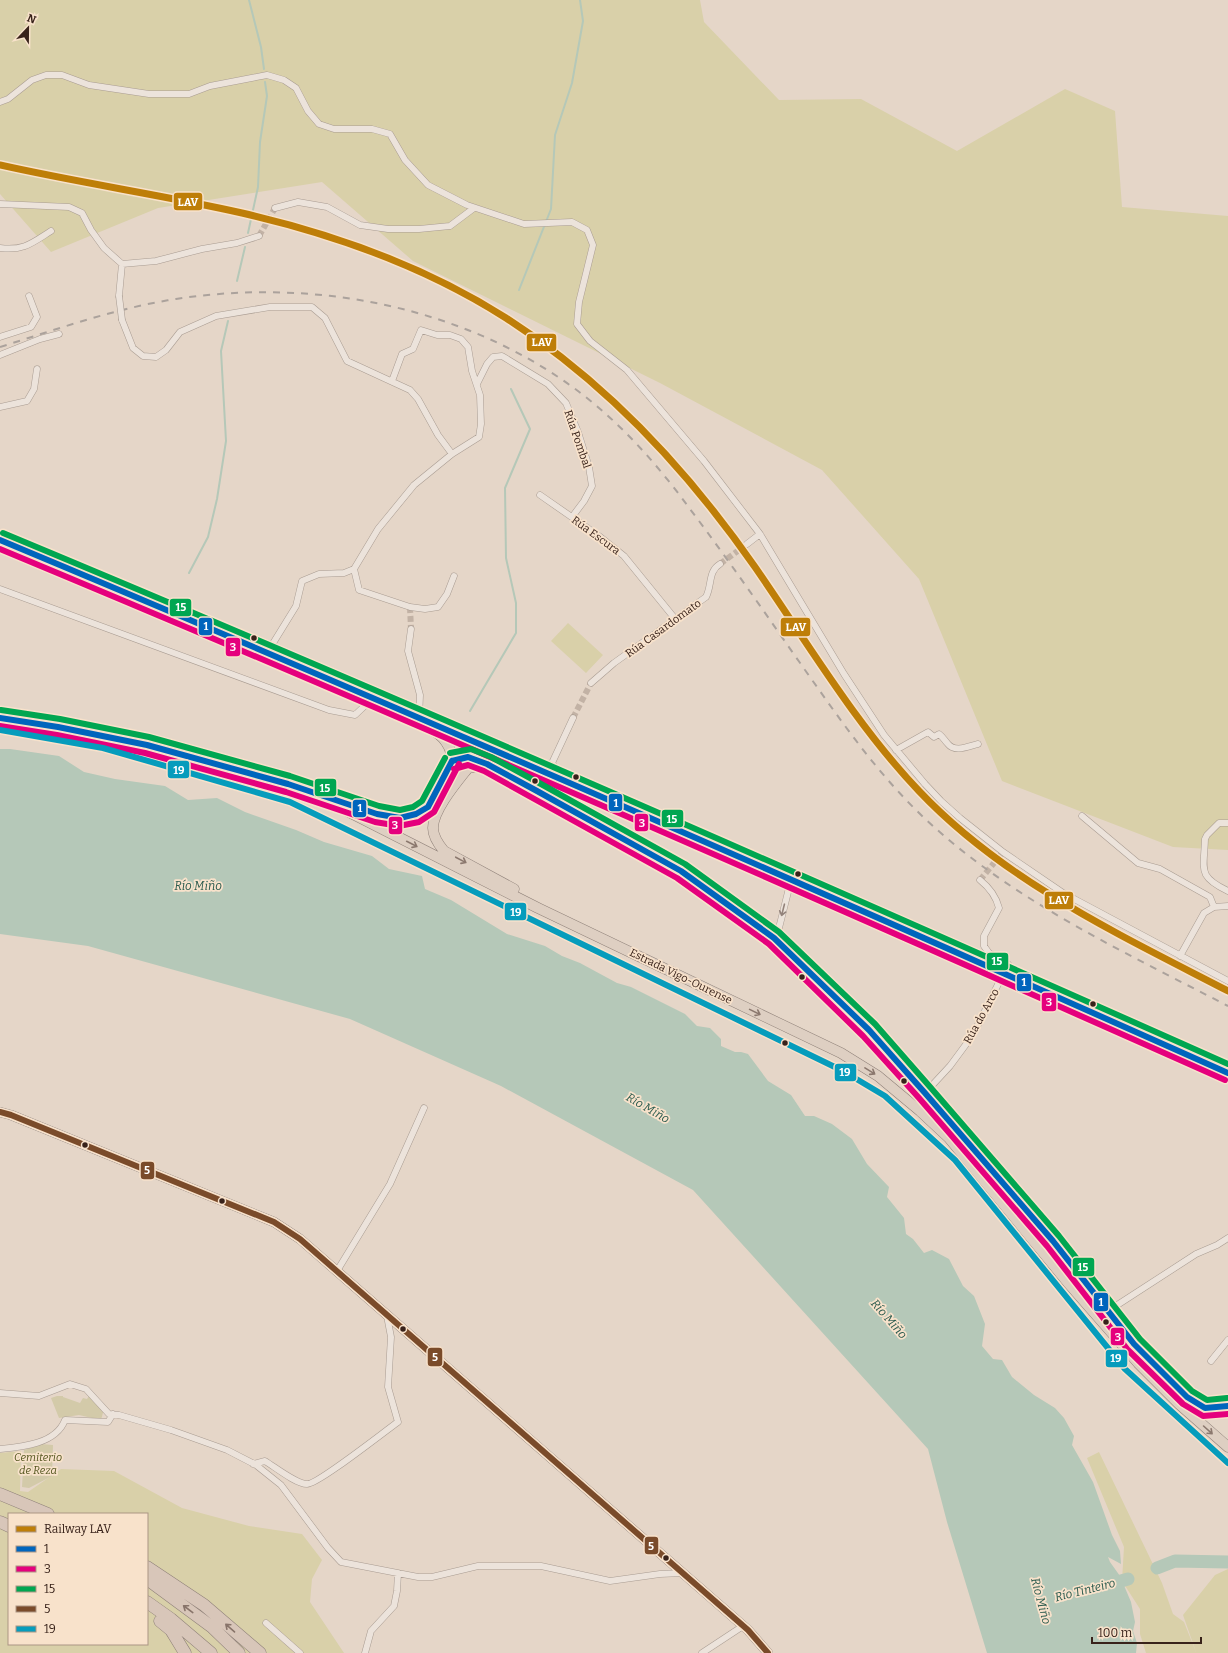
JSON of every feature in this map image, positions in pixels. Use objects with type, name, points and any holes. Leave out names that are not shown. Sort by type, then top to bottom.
[{"type":"highway","points":[[0,540],[142,599],[623,805],[1228,1073]]},
{"type":"highway","points":[[234,769],[288,784],[377,814],[400,818],[416,814],[428,807],[437,792],[452,761],[450,752],[440,734],[385,709],[373,698]]},
{"type":"highway","name":"Estrada Vigo-Ourense","points":[[0,718],[58,727],[147,745],[234,769],[341,808],[538,908],[841,1053],[878,1076],[920,1111],[949,1138],[1069,1284],[1133,1357],[1179,1404],[1228,1447]]},
{"type":"highway","points":[[623,805],[543,778],[494,764],[487,764],[468,768],[437,813],[433,828],[437,842],[444,851],[632,953]]},
{"type":"highway","points":[[0,1494],[46,1513]]},
{"type":"highway","points":[[0,1502],[27,1513]]},
{"type":"highway","points":[[148,1568],[204,1605],[260,1653]]},
{"type":"highway","points":[[148,1580],[212,1628],[239,1653]]},
{"type":"highway","points":[[148,1603],[171,1619],[211,1653]]},
{"type":"highway","points":[[148,1611],[171,1630],[185,1653]]},
{"type":"main road","points":[[0,1112],[274,1222],[300,1239],[682,1572],[743,1626],[768,1653]]},
{"type":"street","points":[[0,102],[8,99],[32,80],[46,75],[62,75],[88,85],[149,94],[189,94],[210,86],[267,75],[284,80],[296,88],[308,110],[319,124],[334,130],[372,129],[390,134],[405,160],[428,185],[474,208],[524,224],[572,222],[587,230],[593,245],[579,302],[577,324],[590,341],[627,370],[704,460],[760,534],[844,674],[884,735],[925,784],[960,818],[1003,852],[1063,893],[1228,981]]},
{"type":"street","points":[[275,208],[298,202],[327,207],[360,225],[388,229],[419,229],[450,226],[474,208]]},
{"type":"street","points":[[0,204],[70,207],[82,213],[91,230],[104,248],[122,264],[156,261],[202,249],[238,243],[259,236]]},
{"type":"street","points":[[0,248],[8,249],[28,246],[51,231]]},
{"type":"street","points":[[122,264],[119,296],[122,320],[133,348],[142,356],[156,357],[166,350],[180,332],[216,316],[270,307],[312,307],[325,318],[347,362],[410,390],[418,399],[438,435],[452,454]]},
{"type":"street","points":[[0,337],[31,327],[37,317],[29,296]]},
{"type":"street","points":[[267,653],[296,606],[300,583],[302,580],[319,574],[344,573],[354,569],[378,529],[414,485],[452,454],[478,438],[481,424],[480,395],[478,384],[472,371],[468,346],[461,340],[450,335],[437,335],[421,330],[413,348],[402,354],[392,381]]},
{"type":"street","points":[[0,355],[40,339],[59,334]]},
{"type":"street","name":"Rúa Pombal","points":[[478,384],[487,364],[493,357],[502,356],[548,384],[566,404],[578,432],[589,467],[592,486],[584,501],[572,517]]},
{"type":"street","points":[[0,407],[27,401],[34,389],[37,369]]},
{"type":"street","name":"Rúa Escura","points":[[540,495],[624,556],[676,620]]},
{"type":"street","points":[[747,544],[760,534]]},
{"type":"street","name":"Rúa Casardomato","points":[[592,683],[614,663],[676,620],[706,597],[709,592],[712,572],[715,566],[720,564]]},
{"type":"street","points":[[354,569],[359,590],[410,607],[425,609],[438,607],[447,594],[454,576]]},
{"type":"street","points":[[0,589],[328,710],[355,715],[373,698]]},
{"type":"street","points":[[410,629],[408,651],[420,695],[419,718]]},
{"type":"street","points":[[552,763],[573,718]]},
{"type":"street","points":[[896,750],[928,732],[934,737],[939,734],[949,746],[953,748],[958,749],[978,744]]},
{"type":"street","points":[[532,767],[552,763]]},
{"type":"street","points":[[552,763],[557,770],[572,784]]},
{"type":"street","points":[[487,764],[681,871],[776,940],[869,1030],[925,1093],[1052,1242],[1134,1344],[1187,1397],[1205,1408],[1228,1406]]},
{"type":"street","points":[[537,791],[543,778]]},
{"type":"street","points":[[1082,816],[1138,864],[1160,869],[1210,897],[1214,907]]},
{"type":"street","points":[[1228,823],[1219,823],[1205,839],[1204,872],[1212,884],[1228,891]]},
{"type":"street","points":[[776,940],[791,880]]},
{"type":"street","points":[[980,880],[988,887],[997,900],[999,908],[984,936],[984,946],[989,953],[1008,964],[1005,974]]},
{"type":"street","points":[[1180,956],[1204,913],[1214,907],[1228,906]]},
{"type":"street","name":"Rúa do Arco","points":[[925,1093],[950,1066],[967,1043],[1005,974]]},
{"type":"street","points":[[337,1271],[390,1184],[424,1108]]},
{"type":"street","points":[[1108,1311],[1196,1254],[1217,1245],[1228,1238]]},
{"type":"street","points":[[253,1464],[265,1461],[302,1484],[310,1484],[332,1471],[398,1422],[388,1387],[391,1337],[387,1316]]},
{"type":"street","points":[[1211,1361],[1228,1340]]},
{"type":"street","points":[[0,1394],[39,1396],[70,1384],[86,1389],[109,1414],[171,1430],[227,1450],[253,1464],[280,1485],[328,1548],[341,1562],[432,1578],[478,1566],[541,1566],[610,1581],[682,1572]]},
{"type":"street","points":[[0,1449],[24,1447],[48,1438],[63,1427],[66,1420],[108,1422],[113,1414]]},
{"type":"street","points":[[365,1653],[371,1631],[394,1606],[397,1591],[398,1572]]},
{"type":"street","points":[[266,1623],[300,1653]]},
{"type":"street","points":[[702,1653],[743,1626]]},
{"type":"shaded area","points":[[0,0],[700,0],[704,22],[779,100],[861,99],[957,151],[1065,89],[1115,111],[1122,207],[1228,216],[1228,850],[1173,847],[1002,781],[919,579],[822,470],[660,383],[413,261],[322,182],[158,208],[51,252],[0,194]]},
{"type":"shaded area","points":[[568,623],[603,655],[586,673],[551,641]]},
{"type":"shaded area","points":[[21,1451],[20,1491],[28,1492],[61,1469],[114,1471],[182,1508],[249,1526],[302,1534],[322,1560],[312,1579],[310,1602],[344,1653],[0,1653],[0,1453]]},
{"type":"shaded area","points":[[1099,1452],[1162,1583],[1173,1614],[1184,1622],[1196,1652],[1183,1615],[1215,1575],[1228,1569],[1228,1653],[1146,1653],[1140,1634],[1140,1609],[1122,1581],[1124,1547],[1087,1458]]},
{"type":"green space","points":[[63,1396],[80,1403],[83,1398],[87,1399],[89,1396],[104,1409],[101,1420],[79,1415],[59,1418],[51,1398]]},
{"type":"green space","name":"Cemiterio de Reza","points":[[41,1444],[53,1445],[52,1476],[29,1488],[22,1487],[24,1450]]},
{"type":"water","name":"Río Miño","points":[[0,749],[59,756],[84,772],[115,779],[165,786],[188,800],[217,798],[245,812],[296,830],[324,842],[372,856],[389,869],[422,876],[425,889],[451,900],[507,934],[545,946],[617,983],[631,987],[685,1014],[697,1026],[710,1028],[721,1039],[721,1046],[735,1052],[748,1054],[768,1081],[791,1095],[805,1116],[814,1116],[832,1124],[852,1139],[867,1164],[889,1187],[887,1197],[904,1218],[906,1234],[913,1239],[924,1253],[932,1250],[949,1259],[963,1286],[974,1296],[985,1324],[982,1346],[993,1359],[1002,1360],[1012,1377],[1034,1395],[1055,1408],[1064,1418],[1074,1436],[1072,1445],[1093,1482],[1112,1535],[1120,1551],[1121,1564],[1108,1557],[1120,1576],[1131,1602],[1135,1622],[1133,1631],[1137,1643],[1136,1653],[987,1653],[947,1522],[928,1449],[693,1190],[501,1086],[350,1019],[88,946],[0,934]]},
{"type":"waterway","points":[[249,0],[261,47],[264,69]]},
{"type":"waterway","points":[[519,290],[551,209],[555,135],[572,83],[583,21],[580,0]]},
{"type":"waterway","points":[[248,233],[258,187],[260,142],[267,96],[265,82]]},
{"type":"waterway","points":[[237,281],[245,247]]},
{"type":"waterway","points":[[189,573],[208,537],[217,499],[226,441],[221,351],[228,321]]},
{"type":"waterway","points":[[470,711],[516,633],[516,603],[506,558],[505,488],[530,429],[511,389]]},
{"type":"waterway","name":"Río Tinteiro","points":[[1157,1568],[1175,1561],[1228,1562]]},
{"type":"waterway","name":"Río Tinteiro","points":[[1107,1585],[1128,1579]]},
{"type":"tunnel","points":[[259,236],[275,208]]},
{"type":"tunnel","points":[[720,564],[747,544]]},
{"type":"tunnel","points":[[410,607],[411,629]]},
{"type":"tunnel","points":[[573,718],[591,683]]},
{"type":"tunnel","points":[[980,880],[1003,852]]},
{"type":"railway","points":[[0,347],[109,313],[176,299],[230,293],[284,293],[338,297],[392,306],[444,321],[495,341],[542,367],[587,398],[616,423],[655,464],[720,549],[830,706],[870,759],[914,808],[948,839],[985,868],[1063,919],[1104,942],[1228,1006]]},
{"type":"rail line","name":"LAV","points":[[0,165],[242,213],[311,231],[378,254],[412,268],[444,283],[506,318],[543,343],[578,370],[643,430],[673,463],[729,531],[853,711],[874,739],[919,791],[952,823],[988,852],[1065,904],[1146,949],[1228,991]]},
{"type":"transit line","name":"15","points":[[3,533],[157,597],[617,795],[1228,1064]]},
{"type":"transit line","name":"1","points":[[0,540],[308,670],[616,803],[1228,1073]]},
{"type":"transit line","name":"3","points":[[0,549],[154,613],[614,811],[1225,1080]]},
{"type":"transit line","name":"15","points":[[1,710],[60,719],[149,737],[290,776],[379,806],[400,810],[413,807],[422,801],[445,758]]},
{"type":"transit line","name":"1","points":[[0,718],[58,727],[147,745],[288,784],[377,814],[400,818],[416,814],[428,807],[452,761]]},
{"type":"transit line","name":"3","points":[[0,726],[57,735],[145,753],[286,792],[375,822],[399,826],[419,822],[434,812],[459,764]]},
{"type":"transit line","name":"19","points":[[0,730],[103,748],[290,802],[843,1071],[885,1096],[955,1160],[1125,1369],[1228,1463]]},
{"type":"transit line","name":"15","points":[[450,753],[471,749],[491,757],[541,784],[685,864],[779,932],[875,1024],[1059,1236],[1140,1339],[1192,1391],[1207,1400],[1227,1398]]},
{"type":"transit line","name":"1","points":[[452,761],[468,757],[487,764],[537,791],[681,871],[774,938],[869,1030],[925,1093],[1053,1241],[1134,1344],[1187,1397],[1205,1408],[1228,1406]]},
{"type":"transit line","name":"3","points":[[454,769],[468,765],[484,771],[677,878],[769,944],[863,1036],[919,1098],[1047,1246],[1128,1350],[1183,1404],[1203,1416],[1228,1414]]},
{"type":"transit line","name":"5","points":[[0,1112],[11,1115],[274,1222],[300,1239],[748,1630],[768,1653]]}]
